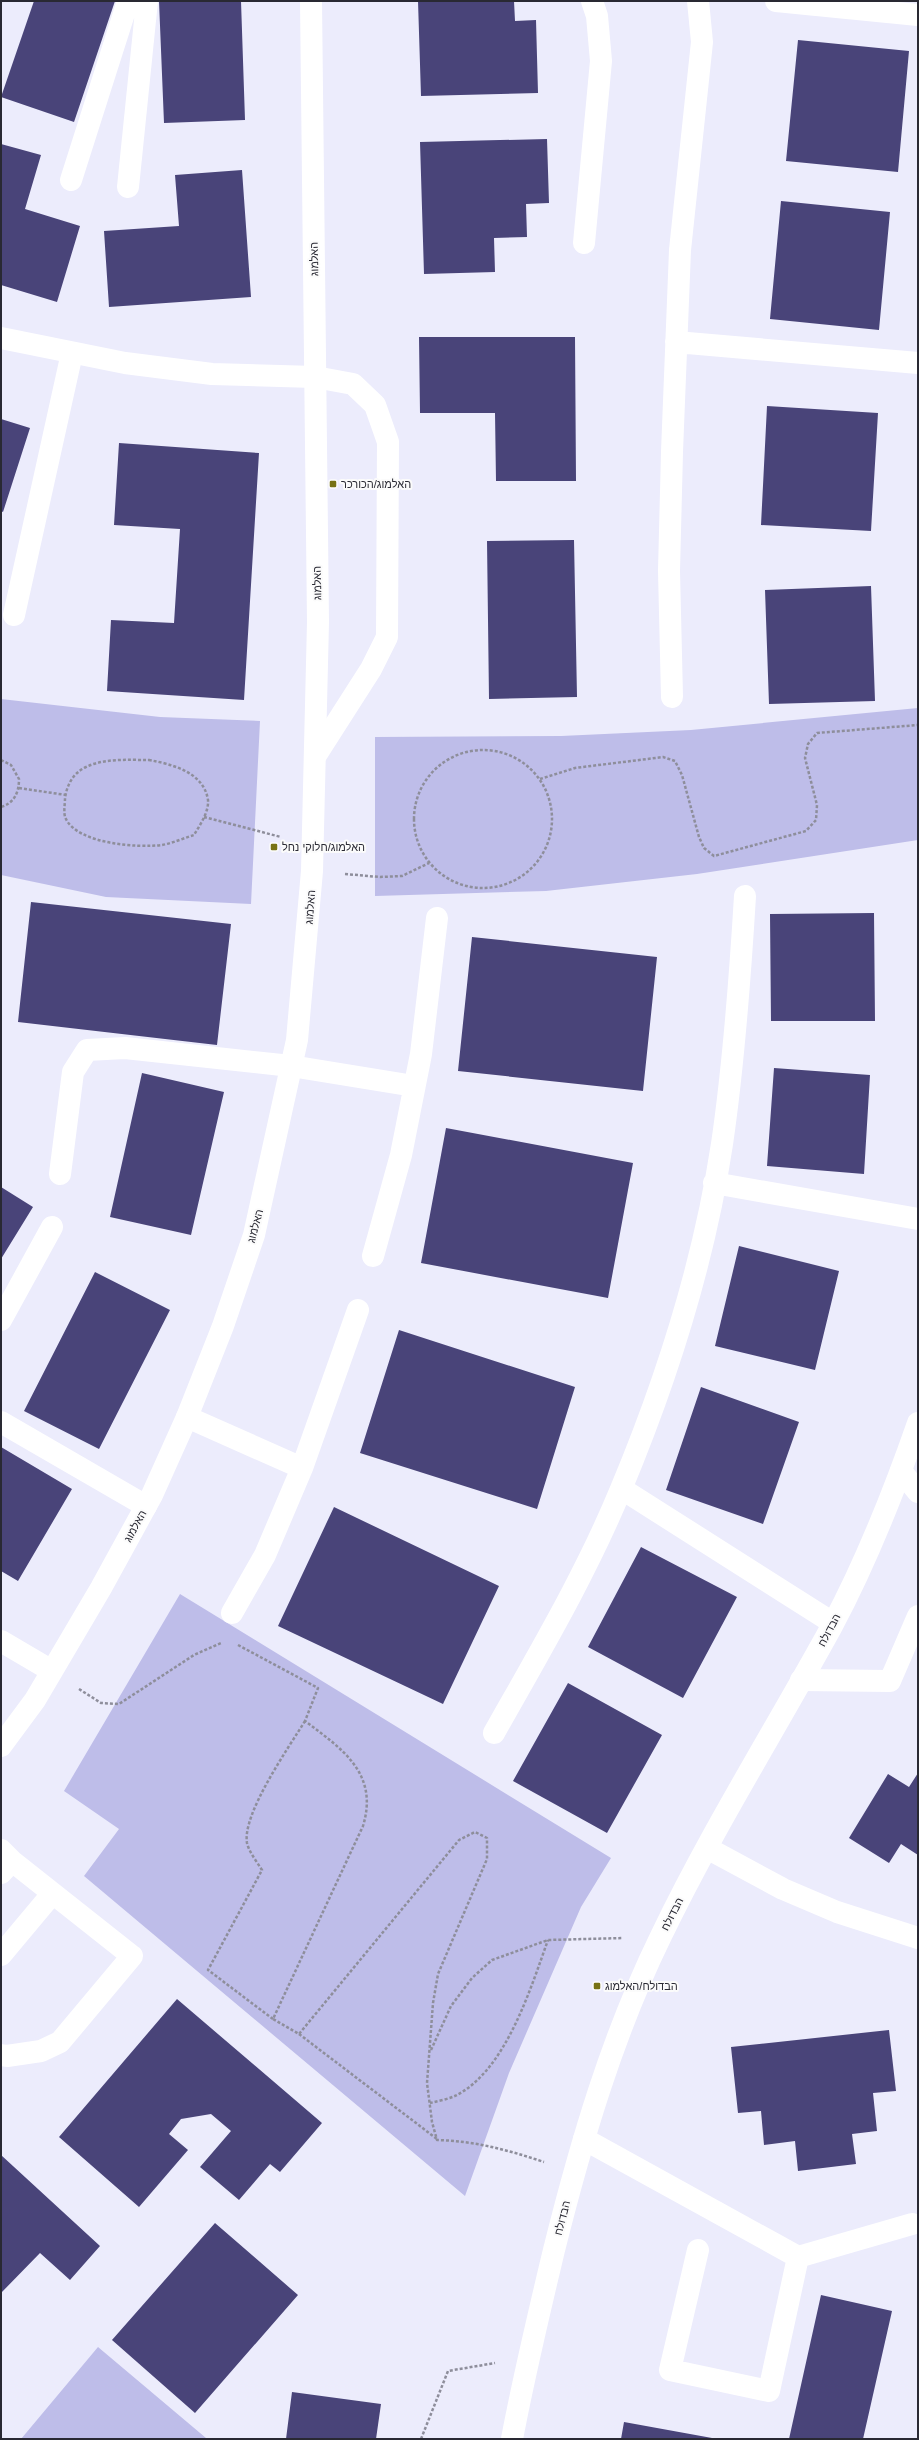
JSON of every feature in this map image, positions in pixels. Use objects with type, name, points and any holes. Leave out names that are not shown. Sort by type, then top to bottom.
[{"type":"street","points":[[71,180],[128,1]]},
{"type":"street","points":[[128,187],[147,1]]},
{"type":"street","name":"האלמוג","points":[[1,1746],[35,1700],[101,1588],[146,1506],[187,1417],[223,1326],[254,1235],[297,1040],[312,871],[316,755],[318,614],[311,1]]},
{"type":"street","points":[[584,243],[601,61],[597,16],[592,1]]},
{"type":"street","points":[[672,697],[669,570],[676,342],[680,250],[702,42],[698,1]]},
{"type":"street","points":[[776,1],[918,15]]},
{"type":"street","points":[[1,338],[125,363],[212,374],[315,377],[353,384],[375,405],[388,442],[387,637],[371,670],[316,755]]},
{"type":"street","points":[[676,342],[918,363]]},
{"type":"street","points":[[14,615],[72,353]]},
{"type":"street","points":[[494,1734],[581,1577],[622,1489],[680,1326],[701,1247],[722,1146],[737,1030],[745,896]]},
{"type":"street","points":[[373,1256],[401,1155],[421,1054],[437,918]]},
{"type":"street","points":[[60,1174],[73,1072],[88,1050],[125,1048],[292,1066],[414,1086]]},
{"type":"street","points":[[714,1183],[918,1220]]},
{"type":"street","points":[[1,1320],[52,1227]]},
{"type":"street","points":[[232,1613],[265,1555],[302,1468],[358,1310]]},
{"type":"street","points":[[187,1417],[302,1468]]},
{"type":"street","points":[[1,1422],[146,1506]]},
{"type":"street","name":"הבדולח","points":[[512,2439],[529,2358],[575,2172],[593,2104],[620,2030],[660,1937],[707,1848],[833,1623],[901,1471],[918,1422]]},
{"type":"street","points":[[901,1471],[918,1492]]},
{"type":"street","points":[[622,1489],[833,1623]]},
{"type":"street","points":[[801,1680],[890,1681],[918,1616]]},
{"type":"street","points":[[1,1641],[52,1672]]},
{"type":"street","points":[[707,1848],[783,1889],[837,1912],[918,1938]]},
{"type":"street","points":[[1,2055],[7,2056],[41,2051],[60,2042],[132,1956],[52,1894],[5,1862]]},
{"type":"street","points":[[1,1955],[52,1894]]},
{"type":"street","points":[[584,2139],[798,2257],[912,2224]]},
{"type":"street","points":[[698,2250],[670,2370],[769,2391],[798,2257]]},
{"type":"path","points":[[540,779],[575,768],[663,757],[675,761],[682,775],[699,838],[704,848],[714,856],[806,831],[816,820],[817,805],[805,758],[808,744],[817,733],[918,725]]},
{"type":"path","points":[[483,749],[490,750],[504,753],[525,763],[540,779],[550,801],[552,824],[546,847],[534,866],[515,880],[492,888],[469,887],[447,878],[429,863],[418,843],[414,821],[416,799],[426,780],[441,763],[461,753],[483,749]]},
{"type":"path","points":[[1,760],[11,765],[17,772],[19,788],[13,800],[1,807]]},
{"type":"path","points":[[149,760],[188,772],[202,786],[208,800],[204,817],[194,835],[162,845],[133,845],[94,839],[73,828],[66,819],[66,795],[67,787],[74,776],[85,767],[101,762],[149,760]]},
{"type":"path","points":[[19,788],[66,795]]},
{"type":"path","points":[[204,817],[313,845]]},
{"type":"path","points":[[312,871],[380,878],[402,876],[429,863]]},
{"type":"path","points":[[52,1672],[101,1704],[119,1704],[194,1655],[228,1640]]},
{"type":"path","points":[[235,1644],[318,1688],[305,1721],[281,1759],[250,1818],[247,1842],[262,1870],[208,1970],[273,2019],[299,2034],[437,2140],[468,2141],[502,2148],[575,2172]]},
{"type":"path","points":[[273,2019],[363,1826],[368,1809],[364,1784],[357,1767],[341,1748],[305,1721]]},
{"type":"path","points":[[299,2034],[459,1840],[475,1832],[487,1838],[487,1859],[438,1974],[433,2003],[428,2084],[432,2122],[437,2140]]},
{"type":"path","points":[[430,2052],[451,2006],[472,1978],[492,1960],[548,1940],[660,1937]]},
{"type":"path","points":[[430,2103],[456,2096],[468,2087],[496,2057],[530,1991],[548,1940]]},
{"type":"path","points":[[421,2439],[448,2371],[529,2358]]},
{"type":"shaded area","points":[[1,699],[160,717],[260,721],[251,904],[106,897],[1,875]]},
{"type":"shaded area","points":[[918,708],[918,840],[697,874],[546,891],[375,896],[375,737],[561,736],[691,730]]},
{"type":"shaded area","points":[[180,1594],[611,1858],[581,1907],[509,2073],[465,2196],[84,1876],[119,1829],[64,1791]]},
{"type":"shaded area","points":[[98,2347],[206,2438],[21,2439]]},
{"type":"building","points":[[34,1],[115,1],[74,122],[1,97]]},
{"type":"building","points":[[159,1],[241,1],[245,120],[164,123]]},
{"type":"building","points":[[418,1],[514,1],[515,21],[536,20],[538,93],[421,96]]},
{"type":"building","points":[[798,40],[909,51],[898,172],[786,161]]},
{"type":"building","points":[[547,139],[549,203],[526,204],[527,237],[494,238],[495,272],[424,274],[420,142]]},
{"type":"building","points":[[1,144],[41,155],[25,209],[80,226],[57,302],[1,285]]},
{"type":"building","points":[[242,170],[251,297],[109,307],[104,231],[179,226],[175,175]]},
{"type":"building","points":[[781,201],[890,212],[879,330],[770,319]]},
{"type":"building","points":[[419,337],[575,337],[576,481],[496,481],[495,413],[420,413]]},
{"type":"building","points":[[767,406],[878,413],[871,531],[761,525]]},
{"type":"building","points":[[1,419],[30,428],[3,512],[1,511]]},
{"type":"building","points":[[119,443],[259,453],[244,700],[107,691],[111,620],[174,623],[180,529],[114,525]]},
{"type":"building","points":[[574,540],[577,697],[489,699],[487,541]]},
{"type":"building","points":[[871,586],[875,701],[769,704],[765,590]]},
{"type":"building","points":[[31,902],[231,924],[217,1045],[18,1022]]},
{"type":"building","points":[[874,913],[875,1021],[771,1021],[770,914]]},
{"type":"building","points":[[472,937],[657,957],[643,1091],[458,1071]]},
{"type":"building","points":[[774,1068],[870,1075],[864,1174],[767,1166]]},
{"type":"building","points":[[142,1073],[224,1092],[191,1235],[110,1217]]},
{"type":"building","points":[[446,1128],[633,1163],[608,1298],[421,1263]]},
{"type":"building","points":[[1,1187],[33,1207],[1,1259]]},
{"type":"building","points":[[739,1246],[839,1271],[815,1370],[715,1346]]},
{"type":"building","points":[[95,1272],[170,1310],[99,1449],[24,1411]]},
{"type":"building","points":[[399,1330],[575,1387],[537,1509],[360,1453]]},
{"type":"building","points":[[701,1387],[799,1422],[763,1524],[666,1490]]},
{"type":"building","points":[[1,1447],[72,1489],[18,1581],[1,1571]]},
{"type":"building","points":[[334,1507],[499,1586],[443,1704],[278,1626]]},
{"type":"building","points":[[641,1547],[737,1597],[683,1698],[588,1647]]},
{"type":"building","points":[[568,1683],[662,1735],[607,1833],[513,1781]]},
{"type":"building","points":[[918,1773],[918,1855],[901,1844],[889,1863],[849,1838],[888,1774],[909,1787]]},
{"type":"building","points":[[177,1999],[322,2123],[280,2172],[270,2164],[239,2200],[200,2167],[231,2131],[211,2114],[181,2119],[169,2134],[188,2150],[139,2207],[59,2137]]},
{"type":"building","points":[[889,2030],[896,2091],[873,2093],[877,2131],[852,2134],[856,2164],[798,2171],[795,2141],[764,2145],[761,2111],[738,2113],[731,2047]]},
{"type":"building","points":[[1,2155],[100,2246],[70,2280],[40,2253],[1,2293]]},
{"type":"building","points":[[215,2223],[298,2295],[195,2413],[112,2340]]},
{"type":"building","points":[[821,2295],[892,2311],[863,2439],[789,2439]]},
{"type":"building","points":[[292,2392],[381,2404],[376,2439],[286,2439]]},
{"type":"building","points":[[624,2422],[712,2438],[712,2439],[621,2439]]},
{"type":"place","name":"האלמוג/הכורכר","points":[[333,484]]},
{"type":"place","name":"האלמוג/חלוקי נחל","points":[[274,847]]},
{"type":"place","name":"הבדולח/האלמוג","points":[[597,1986]]}]
